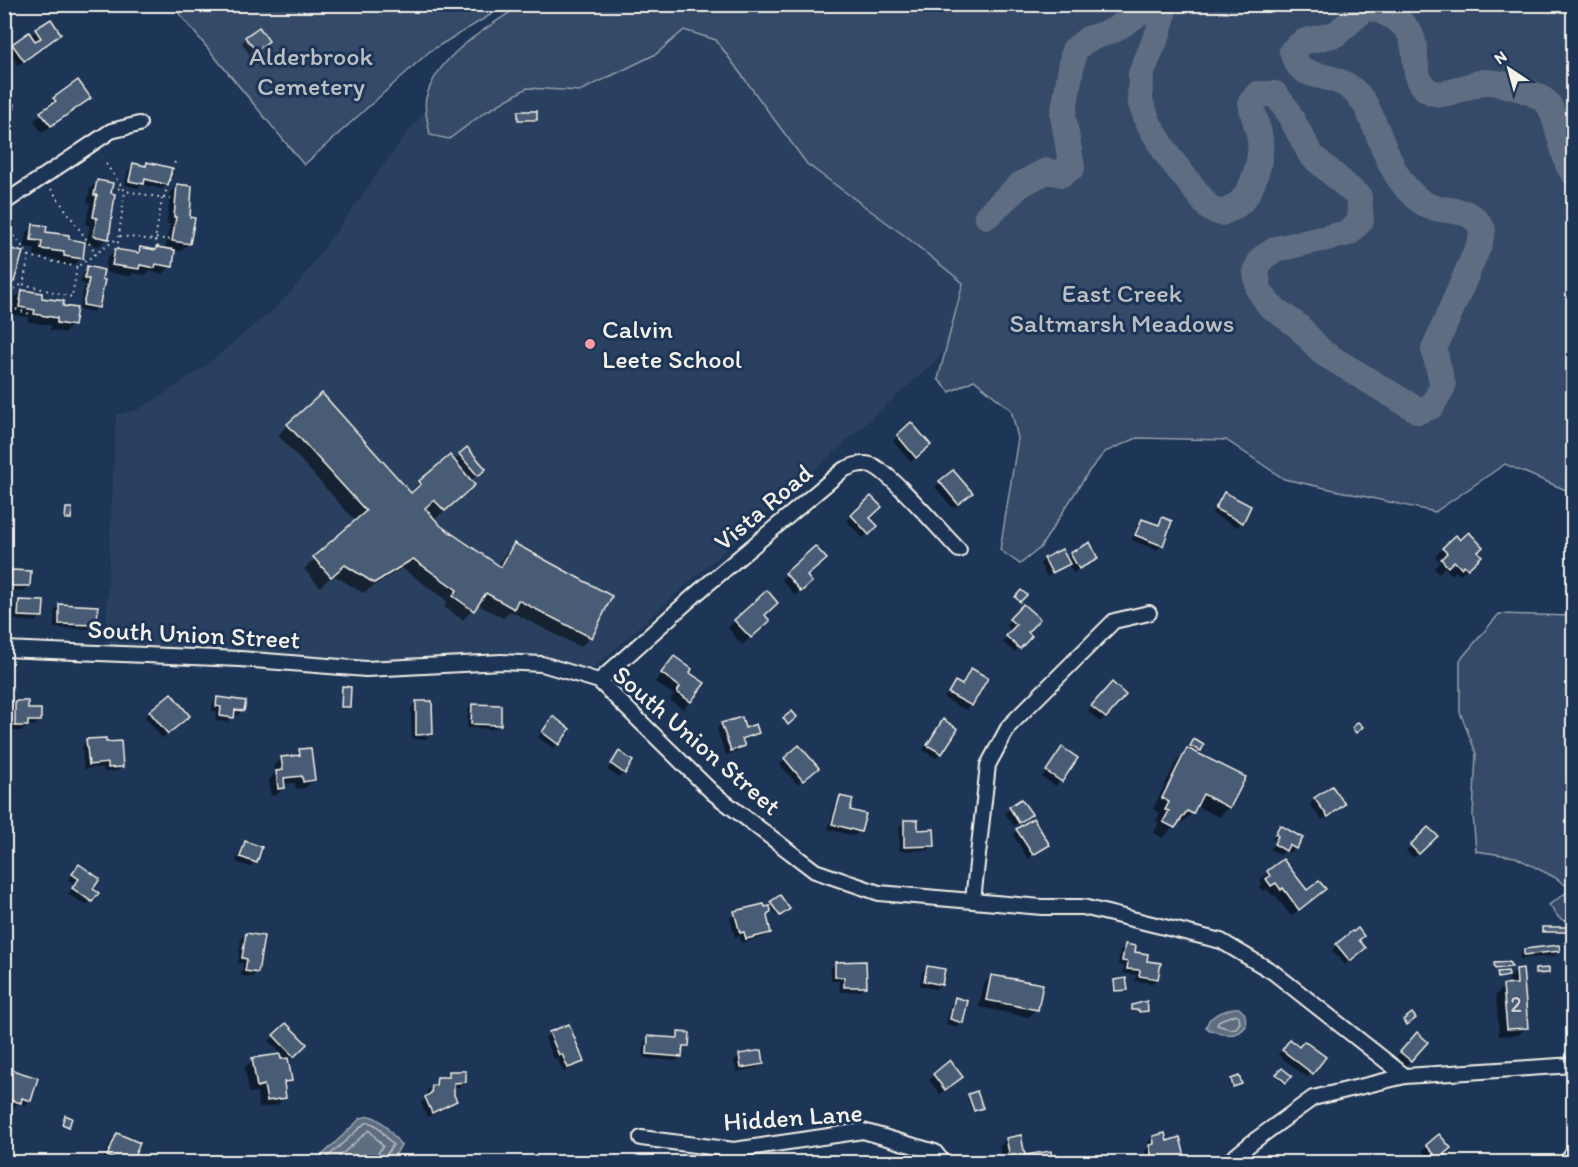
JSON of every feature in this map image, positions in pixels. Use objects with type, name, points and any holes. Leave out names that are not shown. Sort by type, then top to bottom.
[{"type":"street","points":[[4,203],[111,131],[139,124]]},
{"type":"street","name":"Vista Road","points":[[599,681],[696,594],[843,470],[851,466],[870,464],[889,476],[959,550]]},
{"type":"street","points":[[973,900],[988,765],[1009,726],[1113,621],[1149,613]]},
{"type":"street","name":"South Union Street","points":[[4,649],[240,659],[366,669],[501,662],[542,664],[599,681],[713,793],[814,871],[879,893],[1042,907],[1083,907],[1221,940],[1273,972],[1404,1076]]},
{"type":"street","points":[[1228,1162],[1313,1098],[1404,1076],[1574,1065]]},
{"type":"street","name":"Hidden Lane","points":[[641,1138],[734,1150],[863,1131],[935,1152],[943,1162]]},
{"type":"path","points":[[158,247],[156,239],[163,199],[176,158]]},
{"type":"path","points":[[106,164],[125,190],[117,249]]},
{"type":"path","points":[[43,177],[97,254]]},
{"type":"path","points":[[112,188],[175,200]]},
{"type":"path","points":[[4,220],[29,256],[77,267],[118,237],[173,240]]},
{"type":"path","points":[[24,284],[29,256]]},
{"type":"path","points":[[30,314],[18,311],[4,295],[24,284],[72,297],[77,267]]},
{"type":"shaded area","name":"Calvin Leete School","points":[[693,10],[979,278],[940,357],[587,674],[565,664],[525,654],[484,652],[416,662],[377,664],[284,655],[105,647],[116,415],[137,410],[158,398],[205,366],[276,307],[299,283],[407,133],[438,97]]},
{"type":"green space","name":"Alderbrook Cemetery","points":[[172,5],[507,5],[430,51],[304,165]]},
{"type":"green space","name":"East Creek Saltmarsh Meadows","points":[[521,5],[1573,5],[1573,493],[1505,464],[1435,512],[1284,479],[1226,440],[1137,438],[1105,452],[1089,471],[1040,548],[1020,564],[1000,550],[1018,438],[1011,410],[974,380],[950,392],[938,379],[963,283],[905,236],[807,164],[716,40],[684,30],[656,54],[580,91],[527,88],[484,113],[449,139],[430,135],[425,102],[432,82],[441,68],[465,44]]},
{"type":"green space","points":[[1499,614],[1573,616],[1573,925],[1559,918],[1549,905],[1571,889],[1554,877],[1515,857],[1476,851],[1473,815],[1476,753],[1460,712],[1460,660]]},
{"type":"water","points":[[1239,1008],[1245,1014],[1246,1026],[1238,1033],[1228,1035],[1206,1027],[1209,1020],[1217,1014]]},
{"type":"water","points":[[369,1116],[383,1123],[401,1145],[394,1157],[386,1162],[315,1162],[361,1118]]},
{"type":"building","points":[[51,19],[61,34],[24,61],[12,44],[29,32],[35,41],[41,38],[35,29]]},
{"type":"building","points":[[259,27],[269,41],[256,51],[245,37]]},
{"type":"building","points":[[78,80],[91,98],[51,126],[40,112],[56,101],[53,98]]},
{"type":"building","points":[[518,111],[537,111],[537,120],[518,120]]},
{"type":"building","points":[[147,162],[172,168],[168,185],[145,179],[144,184],[129,181],[133,163],[146,166]]},
{"type":"building","points":[[97,180],[113,183],[111,193],[115,194],[109,239],[93,236],[97,218],[93,217]]},
{"type":"building","points":[[177,184],[192,186],[190,217],[195,218],[190,244],[172,241],[176,217],[174,217]]},
{"type":"building","points":[[33,224],[47,226],[46,232],[69,235],[69,239],[85,242],[83,259],[64,256],[64,252],[41,249],[42,241],[31,240]]},
{"type":"building","points":[[4,247],[23,252],[14,282],[4,279]]},
{"type":"building","points":[[140,247],[175,250],[173,267],[156,264],[155,268],[140,265],[139,269],[112,265],[115,249],[139,253]]},
{"type":"building","points":[[87,266],[104,270],[102,279],[105,280],[99,308],[83,305],[89,279],[84,279]]},
{"type":"building","points":[[22,290],[42,293],[42,298],[64,301],[63,306],[77,308],[74,326],[57,323],[57,318],[34,314],[35,310],[19,307]]},
{"type":"building","points":[[4,311],[10,313],[4,337]]},
{"type":"building","points":[[322,393],[411,493],[421,484],[419,481],[450,455],[475,485],[445,511],[434,500],[425,508],[441,526],[501,567],[514,543],[612,596],[592,638],[518,600],[514,609],[486,593],[474,611],[453,596],[457,590],[413,559],[374,583],[345,565],[331,577],[313,557],[366,511],[287,424]]},
{"type":"building","points":[[911,422],[931,445],[916,458],[897,435]]},
{"type":"building","points":[[467,447],[486,469],[478,476],[459,454]]},
{"type":"building","points":[[953,470],[973,493],[958,504],[939,481]]},
{"type":"building","points":[[1224,492],[1251,506],[1243,523],[1215,509]]},
{"type":"building","points":[[871,496],[882,507],[870,518],[878,526],[869,535],[851,515]]},
{"type":"building","points":[[66,508],[72,508],[71,519],[65,519]]},
{"type":"building","points":[[1162,517],[1172,521],[1163,546],[1135,535],[1142,519],[1159,525]]},
{"type":"building","points":[[1469,532],[1483,547],[1478,552],[1482,556],[1468,569],[1464,565],[1461,568],[1454,561],[1448,567],[1441,559],[1447,553],[1442,548],[1456,535],[1460,540]]},
{"type":"building","points":[[1090,542],[1098,559],[1079,569],[1070,553]]},
{"type":"building","points":[[815,546],[827,559],[807,576],[812,582],[801,592],[785,573]]},
{"type":"building","points":[[1062,549],[1070,564],[1052,573],[1044,558]]},
{"type":"building","points":[[11,570],[31,571],[30,586],[11,586]]},
{"type":"building","points":[[767,590],[778,603],[765,615],[770,621],[751,638],[734,620]]},
{"type":"building","points":[[1021,590],[1027,595],[1020,602],[1015,597]]},
{"type":"building","points":[[19,600],[44,601],[43,617],[18,616]]},
{"type":"building","points":[[59,604],[98,606],[97,625],[59,624]]},
{"type":"building","points":[[1023,604],[1040,619],[1028,632],[1032,636],[1020,649],[1006,636],[1016,625],[1009,619]]},
{"type":"building","points":[[674,656],[692,669],[690,673],[705,683],[691,702],[677,692],[680,687],[661,673]]},
{"type":"building","points":[[971,668],[988,678],[972,706],[948,693],[955,681],[962,685]]},
{"type":"building","points":[[1112,682],[1126,695],[1106,718],[1091,706]]},
{"type":"building","points":[[342,686],[351,687],[350,707],[341,707]]},
{"type":"building","points":[[171,693],[190,716],[168,734],[149,711]]},
{"type":"building","points":[[217,697],[246,701],[244,711],[235,710],[234,718],[220,716],[221,707],[216,706]]},
{"type":"building","points":[[15,701],[28,701],[28,709],[41,709],[41,721],[28,721],[28,726],[15,726]]},
{"type":"building","points":[[416,701],[432,701],[433,734],[416,735]]},
{"type":"building","points":[[472,704],[501,705],[501,725],[471,724]]},
{"type":"building","points":[[792,711],[797,717],[788,725],[783,718]]},
{"type":"building","points":[[553,716],[570,729],[559,745],[542,732]]},
{"type":"building","points":[[742,717],[745,728],[756,724],[759,733],[742,739],[745,746],[731,751],[721,723]]},
{"type":"building","points":[[943,719],[958,729],[942,754],[927,745]]},
{"type":"building","points":[[1358,722],[1363,727],[1356,733],[1352,728]]},
{"type":"building","points":[[106,738],[106,742],[121,741],[123,767],[108,768],[108,763],[89,765],[86,739]]},
{"type":"building","points":[[1194,739],[1204,745],[1201,751],[1190,746]]},
{"type":"building","points":[[799,745],[819,768],[803,781],[784,758]]},
{"type":"building","points":[[1062,747],[1078,758],[1062,782],[1046,771]]},
{"type":"building","points":[[311,748],[315,780],[303,782],[302,776],[284,778],[285,788],[278,789],[276,771],[283,770],[281,757],[300,755],[299,749]]},
{"type":"building","points":[[1187,748],[1246,777],[1230,808],[1203,794],[1193,814],[1187,811],[1175,828],[1163,822],[1169,811],[1165,810],[1169,802],[1162,798]]},
{"type":"building","points":[[619,751],[633,761],[625,774],[611,764]]},
{"type":"building","points":[[1332,786],[1345,804],[1328,817],[1314,798]]},
{"type":"building","points":[[840,796],[853,799],[850,810],[866,814],[861,832],[832,824]]},
{"type":"building","points":[[1021,799],[1032,814],[1019,823],[1009,807]]},
{"type":"building","points":[[1033,818],[1050,845],[1033,855],[1016,829]]},
{"type":"building","points":[[904,820],[918,820],[918,830],[934,829],[935,846],[904,847]]},
{"type":"building","points":[[1280,825],[1303,838],[1296,849],[1289,845],[1286,851],[1274,844],[1278,836],[1275,834]]},
{"type":"building","points":[[1428,827],[1438,836],[1419,854],[1410,845]]},
{"type":"building","points":[[245,841],[262,847],[257,863],[240,857]]},
{"type":"building","points":[[1283,859],[1307,890],[1319,881],[1326,889],[1299,910],[1283,888],[1281,890],[1276,883],[1271,886],[1266,879],[1270,876],[1267,871]]},
{"type":"building","points":[[79,864],[100,879],[93,889],[99,893],[92,902],[72,888],[79,879],[72,874]]},
{"type":"building","points":[[780,895],[790,909],[780,916],[770,902]]},
{"type":"building","points":[[764,904],[765,907],[770,906],[771,911],[767,916],[771,933],[746,939],[744,932],[740,933],[734,911]]},
{"type":"building","points":[[1542,927],[1569,927],[1569,932],[1542,932]]},
{"type":"building","points":[[1358,928],[1364,936],[1359,940],[1366,948],[1350,961],[1336,944]]},
{"type":"building","points":[[246,933],[264,936],[258,973],[245,971],[247,959],[242,958]]},
{"type":"building","points":[[1125,944],[1136,946],[1135,952],[1148,954],[1147,961],[1161,963],[1158,979],[1139,976],[1140,970],[1127,969],[1128,962],[1122,961]]},
{"type":"building","points":[[1559,945],[1560,951],[1524,955],[1524,949]]},
{"type":"building","points":[[866,961],[867,987],[844,987],[844,977],[835,977],[835,962]]},
{"type":"building","points":[[1509,962],[1512,967],[1495,969],[1494,963]]},
{"type":"building","points":[[927,966],[945,969],[942,985],[924,981]]},
{"type":"building","points":[[1523,968],[1528,1028],[1507,1029],[1503,985],[1517,984],[1516,969]]},
{"type":"building","points":[[1549,968],[1549,973],[1535,974],[1535,969]]},
{"type":"building","points":[[1508,971],[1509,976],[1498,978],[1497,972]]},
{"type":"building","points":[[991,975],[1043,984],[1038,1010],[986,1000]]},
{"type":"building","points":[[1126,978],[1128,990],[1115,991],[1114,980]]},
{"type":"building","points":[[955,997],[968,1001],[963,1023],[950,1019]]},
{"type":"building","points":[[1147,1001],[1148,1011],[1132,1010],[1132,1005]]},
{"type":"building","points":[[1412,1013],[1416,1018],[1407,1025],[1403,1020]]},
{"type":"building","points":[[286,1023],[307,1044],[294,1057],[273,1035]]},
{"type":"building","points":[[569,1024],[584,1062],[568,1068],[562,1054],[559,1055],[549,1032]]},
{"type":"building","points":[[678,1032],[690,1033],[689,1046],[683,1046],[682,1057],[647,1054],[648,1036],[678,1038]]},
{"type":"building","points":[[1417,1032],[1428,1042],[1411,1061],[1400,1052]]},
{"type":"building","points":[[1290,1039],[1299,1047],[1304,1041],[1326,1057],[1313,1074],[1282,1050]]},
{"type":"building","points":[[762,1050],[764,1064],[741,1068],[739,1054]]},
{"type":"building","points":[[280,1054],[281,1059],[288,1058],[292,1081],[284,1082],[286,1098],[267,1101],[264,1085],[257,1087],[252,1058]]},
{"type":"building","points":[[950,1060],[963,1077],[945,1090],[933,1074]]},
{"type":"building","points":[[1282,1068],[1292,1076],[1286,1083],[1276,1074]]},
{"type":"building","points":[[9,1069],[38,1078],[31,1101],[22,1098],[21,1103],[4,1098],[4,1082]]},
{"type":"building","points":[[449,1071],[466,1071],[466,1082],[454,1083],[454,1095],[457,1101],[432,1113],[425,1097],[431,1093],[432,1085],[436,1085],[437,1077],[449,1077]]},
{"type":"building","points":[[1239,1076],[1242,1084],[1233,1087],[1231,1079]]},
{"type":"building","points":[[977,1091],[983,1108],[974,1111],[968,1094]]},
{"type":"building","points":[[65,1115],[72,1118],[69,1127],[62,1124]]},
{"type":"building","points":[[117,1133],[140,1143],[132,1162],[123,1162],[107,1156]]},
{"type":"building","points":[[1165,1133],[1167,1141],[1180,1137],[1185,1157],[1153,1162],[1149,1145],[1154,1144],[1153,1136]]},
{"type":"building","points":[[1439,1134],[1451,1148],[1444,1154],[1452,1162],[1424,1162],[1434,1154],[1426,1145]]},
{"type":"building","points":[[1021,1135],[1025,1155],[1051,1151],[1052,1159],[1067,1156],[1068,1162],[1011,1162],[1006,1138]]},
{"type":"building","points":[[1570,1144],[1574,1146],[1574,1162],[1563,1162],[1565,1161],[1560,1157]]},
{"type":"waterway","points":[[987,216],[1020,185],[1046,171],[1062,174],[1072,167],[1063,116],[1074,50],[1088,39],[1114,30],[1147,8],[1157,9],[1163,15],[1141,74],[1140,101],[1149,124],[1168,156],[1210,209],[1221,213],[1232,208],[1246,195],[1258,166],[1260,139],[1251,102],[1258,94],[1275,94],[1286,108],[1311,155],[1359,197],[1361,220],[1349,233],[1276,249],[1261,259],[1256,272],[1259,290],[1269,305],[1298,326],[1323,353],[1419,411],[1432,406],[1443,386],[1434,349],[1479,245],[1483,230],[1471,216],[1431,207],[1414,196],[1393,169],[1361,99],[1351,88],[1338,81],[1307,72],[1295,61],[1292,51],[1303,42],[1336,34],[1368,6],[1384,12],[1407,29],[1413,43],[1418,76],[1421,83],[1432,93],[1447,93],[1477,83],[1490,82],[1518,88],[1536,95],[1548,104],[1568,165],[1574,174]]},
{"type":"place","name":"Calvin Leete School","points":[[590,344]]}]
